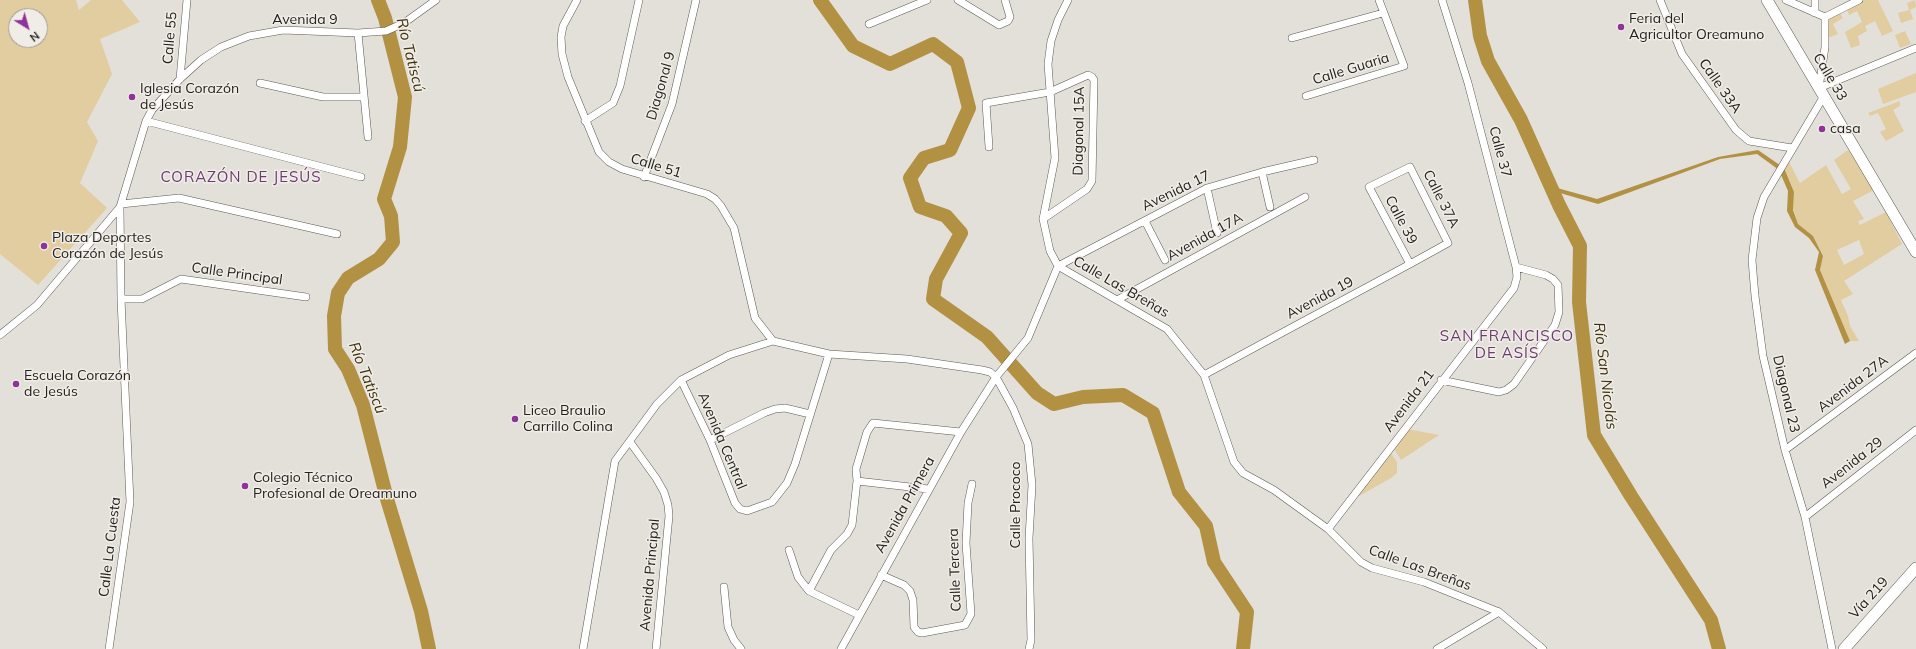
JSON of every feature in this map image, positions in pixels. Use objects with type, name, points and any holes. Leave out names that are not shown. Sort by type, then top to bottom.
[{"type":"main road","name":"Calle 33","points":[[1768,0],[1916,252]]},
{"type":"main road","name":"Vía 219","points":[[1847,648],[1916,568]]},
{"type":"street","name":"Calle 55","points":[[180,78],[187,0]]},
{"type":"street","name":"Avenida 9","points":[[120,206],[146,121],[152,110],[180,78],[201,60],[221,47],[249,36],[283,30],[358,33],[386,31],[401,25],[436,0]]},
{"type":"street","name":"Calle 51","points":[[577,0],[563,26],[561,37],[562,54],[568,77],[584,121],[598,152],[609,162],[622,169],[644,177],[707,194],[721,206],[734,228],[755,318],[773,341]]},
{"type":"street","points":[[584,121],[613,103],[620,86],[639,0]]},
{"type":"street","name":"Diagonal 9","points":[[644,177],[672,104],[696,0]]},
{"type":"street","points":[[869,24],[927,0]]},
{"type":"street","points":[[958,0],[999,25],[1004,24],[1010,17],[1005,0]]},
{"type":"street","name":"Calle Las Breñas","points":[[1068,0],[1058,20],[1051,41],[1048,64],[1054,165],[1043,219],[1050,251],[1058,266],[1167,330],[1204,375],[1234,462],[1243,473],[1274,490],[1328,529],[1361,562],[1372,568],[1424,582],[1499,612],[1543,649]]},
{"type":"street","points":[[1292,38],[1383,13],[1379,0]]},
{"type":"street","name":"Calle 37","points":[[1442,0],[1468,83],[1516,267]]},
{"type":"street","name":"Calle 33A","points":[[1660,0],[1682,54],[1736,130],[1749,141],[1792,148]]},
{"type":"street","points":[[1786,0],[1825,17],[1859,0]]},
{"type":"street","points":[[1815,0],[1815,13]]},
{"type":"street","name":"Calle Guaria","points":[[1306,96],[1404,66],[1383,13]]},
{"type":"street","points":[[1792,148],[1821,92],[1825,48],[1825,17]]},
{"type":"street","points":[[358,33],[368,137]]},
{"type":"street","points":[[1821,92],[1916,48]]},
{"type":"street","name":"Diagonal 15A","points":[[1043,219],[1087,189],[1092,181],[1094,80],[1092,77],[1088,76],[1050,92]]},
{"type":"street","points":[[260,83],[323,97],[364,98]]},
{"type":"street","points":[[989,147],[986,103],[1050,92]]},
{"type":"street","points":[[146,121],[361,177]]},
{"type":"street","name":"Diagonal 23","points":[[1792,148],[1764,197],[1757,218],[1752,260],[1755,296],[1764,356],[1785,450],[1805,517],[1832,649]]},
{"type":"street","name":"Avenida 17","points":[[1058,266],[1207,188],[1262,172],[1314,160]]},
{"type":"street","name":"Calle 39","points":[[1410,167],[1369,187],[1410,264]]},
{"type":"street","name":"Calle 37A","points":[[1410,167],[1448,243]]},
{"type":"street","points":[[1262,172],[1270,207]]},
{"type":"street","points":[[1207,188],[1217,233]]},
{"type":"street","name":"Avenida 17A","points":[[1117,300],[1305,197]]},
{"type":"street","points":[[0,335],[37,304],[120,206],[179,198],[337,234]]},
{"type":"street","name":"Calle La Cuesta","points":[[109,649],[130,502],[121,298],[120,206]]},
{"type":"street","points":[[1145,221],[1165,260]]},
{"type":"street","name":"Avenida 19","points":[[1204,375],[1448,243]]},
{"type":"street","points":[[583,649],[615,462],[657,404],[681,380],[729,355],[773,341],[829,354],[922,361],[982,370],[990,372],[996,377],[1018,353],[1031,332],[1058,266]]},
{"type":"street","points":[[1441,380],[1499,392],[1506,390],[1514,384],[1555,326],[1559,312],[1558,285],[1553,279],[1546,275],[1516,267]]},
{"type":"street","name":"Avenida 21","points":[[1328,529],[1441,380],[1514,288],[1517,278],[1516,267]]},
{"type":"street","name":"Calle Principal","points":[[121,298],[142,299],[181,279],[306,297]]},
{"type":"street","name":"Avenida 27A","points":[[1785,450],[1916,353]]},
{"type":"street","name":"Avenida Central","points":[[681,380],[710,440],[735,503],[740,508],[747,511],[772,502],[787,483],[795,464],[829,354]]},
{"type":"street","name":"Avenida Primera","points":[[841,649],[928,489],[961,432],[996,377]]},
{"type":"street","name":"Calle Prococo","points":[[996,377],[1014,408],[1028,444],[1032,485],[1028,538],[1031,640],[1029,649]]},
{"type":"street","points":[[710,440],[764,412],[775,409],[785,408],[810,414]]},
{"type":"street","points":[[808,591],[831,550],[847,534],[852,525],[857,481],[856,469],[867,432],[873,423],[961,432]]},
{"type":"street","name":"Avenida 29","points":[[1805,517],[1916,430]]},
{"type":"street","name":"Avenida Principal","points":[[630,442],[656,478],[664,492],[668,505],[669,516],[656,649]]},
{"type":"street","points":[[857,481],[928,489]]},
{"type":"street","name":"Calle Tercera","points":[[881,575],[904,585],[910,591],[913,600],[914,627],[918,632],[922,633],[966,625],[971,614],[966,543],[968,503],[972,484]]},
{"type":"street","points":[[789,550],[798,577],[808,591],[859,615]]},
{"type":"street","points":[[724,587],[728,627],[734,640],[741,649]]},
{"type":"street","points":[[1437,649],[1499,612]]},
{"type":"shaded area","points":[[0,0],[76,0],[79,10],[91,0],[122,0],[140,22],[100,39],[112,74],[87,122],[98,141],[80,183],[107,208],[38,285],[0,254]]},
{"type":"shaded area","points":[[1865,0],[1878,0],[1893,31],[1882,36],[1875,21],[1865,26],[1867,31],[1858,36],[1860,45],[1851,48],[1845,32],[1862,22],[1857,11],[1849,15],[1847,9]]},
{"type":"shaded area","points":[[1915,0],[1916,7],[1910,10],[1913,19],[1901,23],[1898,13],[1909,10],[1907,3]]},
{"type":"shaded area","points":[[1840,13],[1843,18],[1833,24],[1838,34],[1828,38],[1828,19]]},
{"type":"shaded area","points":[[1905,31],[1911,44],[1900,48],[1895,35]]},
{"type":"shaded area","points":[[1916,73],[1916,92],[1883,104],[1878,89]]},
{"type":"shaded area","points":[[1900,101],[1900,106],[1893,110],[1904,131],[1886,141],[1880,132],[1886,129],[1878,113],[1870,116],[1868,113]]},
{"type":"shaded area","points":[[1758,150],[1784,168],[1794,192],[1793,210],[1798,224],[1813,236],[1823,256],[1820,270],[1850,341],[1845,344],[1815,270],[1819,252],[1809,238],[1795,227],[1787,211],[1788,191],[1779,170],[1757,154],[1720,159],[1598,204],[1553,191],[1550,186],[1597,199],[1718,157]]},
{"type":"shaded area","points":[[1848,150],[1874,190],[1853,201],[1864,219],[1858,221],[1860,225],[1886,212],[1902,244],[1844,281],[1853,294],[1841,300],[1848,316],[1850,326],[1859,341],[1850,341],[1820,270],[1823,255],[1813,236],[1798,224],[1793,208],[1794,192],[1784,168],[1788,160],[1800,183],[1826,165],[1842,194],[1851,189],[1834,160]],"holes":[[[1859,240],[1864,254],[1844,265],[1837,250]]]},
{"type":"shaded area","points":[[1407,429],[1439,435],[1401,460],[1393,447]]},
{"type":"shaded area","points":[[1390,452],[1397,462],[1397,473],[1391,478],[1352,500]]},
{"type":"waterway","name":"Río Tatiscú","points":[[378,0],[385,18],[405,97],[400,147],[384,199],[391,216],[393,242],[379,259],[348,278],[338,293],[334,316],[335,349],[348,369],[363,405],[387,499],[421,611],[429,649]]},
{"type":"waterway","points":[[820,0],[853,46],[890,64],[933,44],[957,62],[969,108],[950,150],[924,158],[910,178],[920,207],[946,216],[961,233],[936,279],[933,299],[987,337],[1037,393],[1054,404],[1083,397],[1123,395],[1153,413],[1179,492],[1206,526],[1214,562],[1247,612],[1243,649]]},
{"type":"waterway","name":"Río San Nicolás","points":[[1475,0],[1480,36],[1488,61],[1521,120],[1559,205],[1580,246],[1579,302],[1594,435],[1631,496],[1711,620],[1719,649]]},
{"type":"place","name":"Feria del Agricultor Oreamuno","points":[[1621,27]]},
{"type":"place","name":"Iglesia Corazón de Jesús","points":[[132,97]]},
{"type":"place","name":"casa","points":[[1822,129]]},
{"type":"place","name":"Plaza Deportes Corazón de Jesús","points":[[44,246]]},
{"type":"place","name":"Escuela Corazón de Jesús","points":[[16,384]]},
{"type":"place","name":"Liceo Braulio Carrillo Colina","points":[[515,419]]},
{"type":"place","name":"Colegio Técnico Profesional de Oreamuno","points":[[245,486]]},
{"type":"district","name":"CORAZÓN DE JESÚS","points":[[241,177]]},
{"type":"district","name":"SAN FRANCISCO DE ASÍS","points":[[1507,344]]}]
